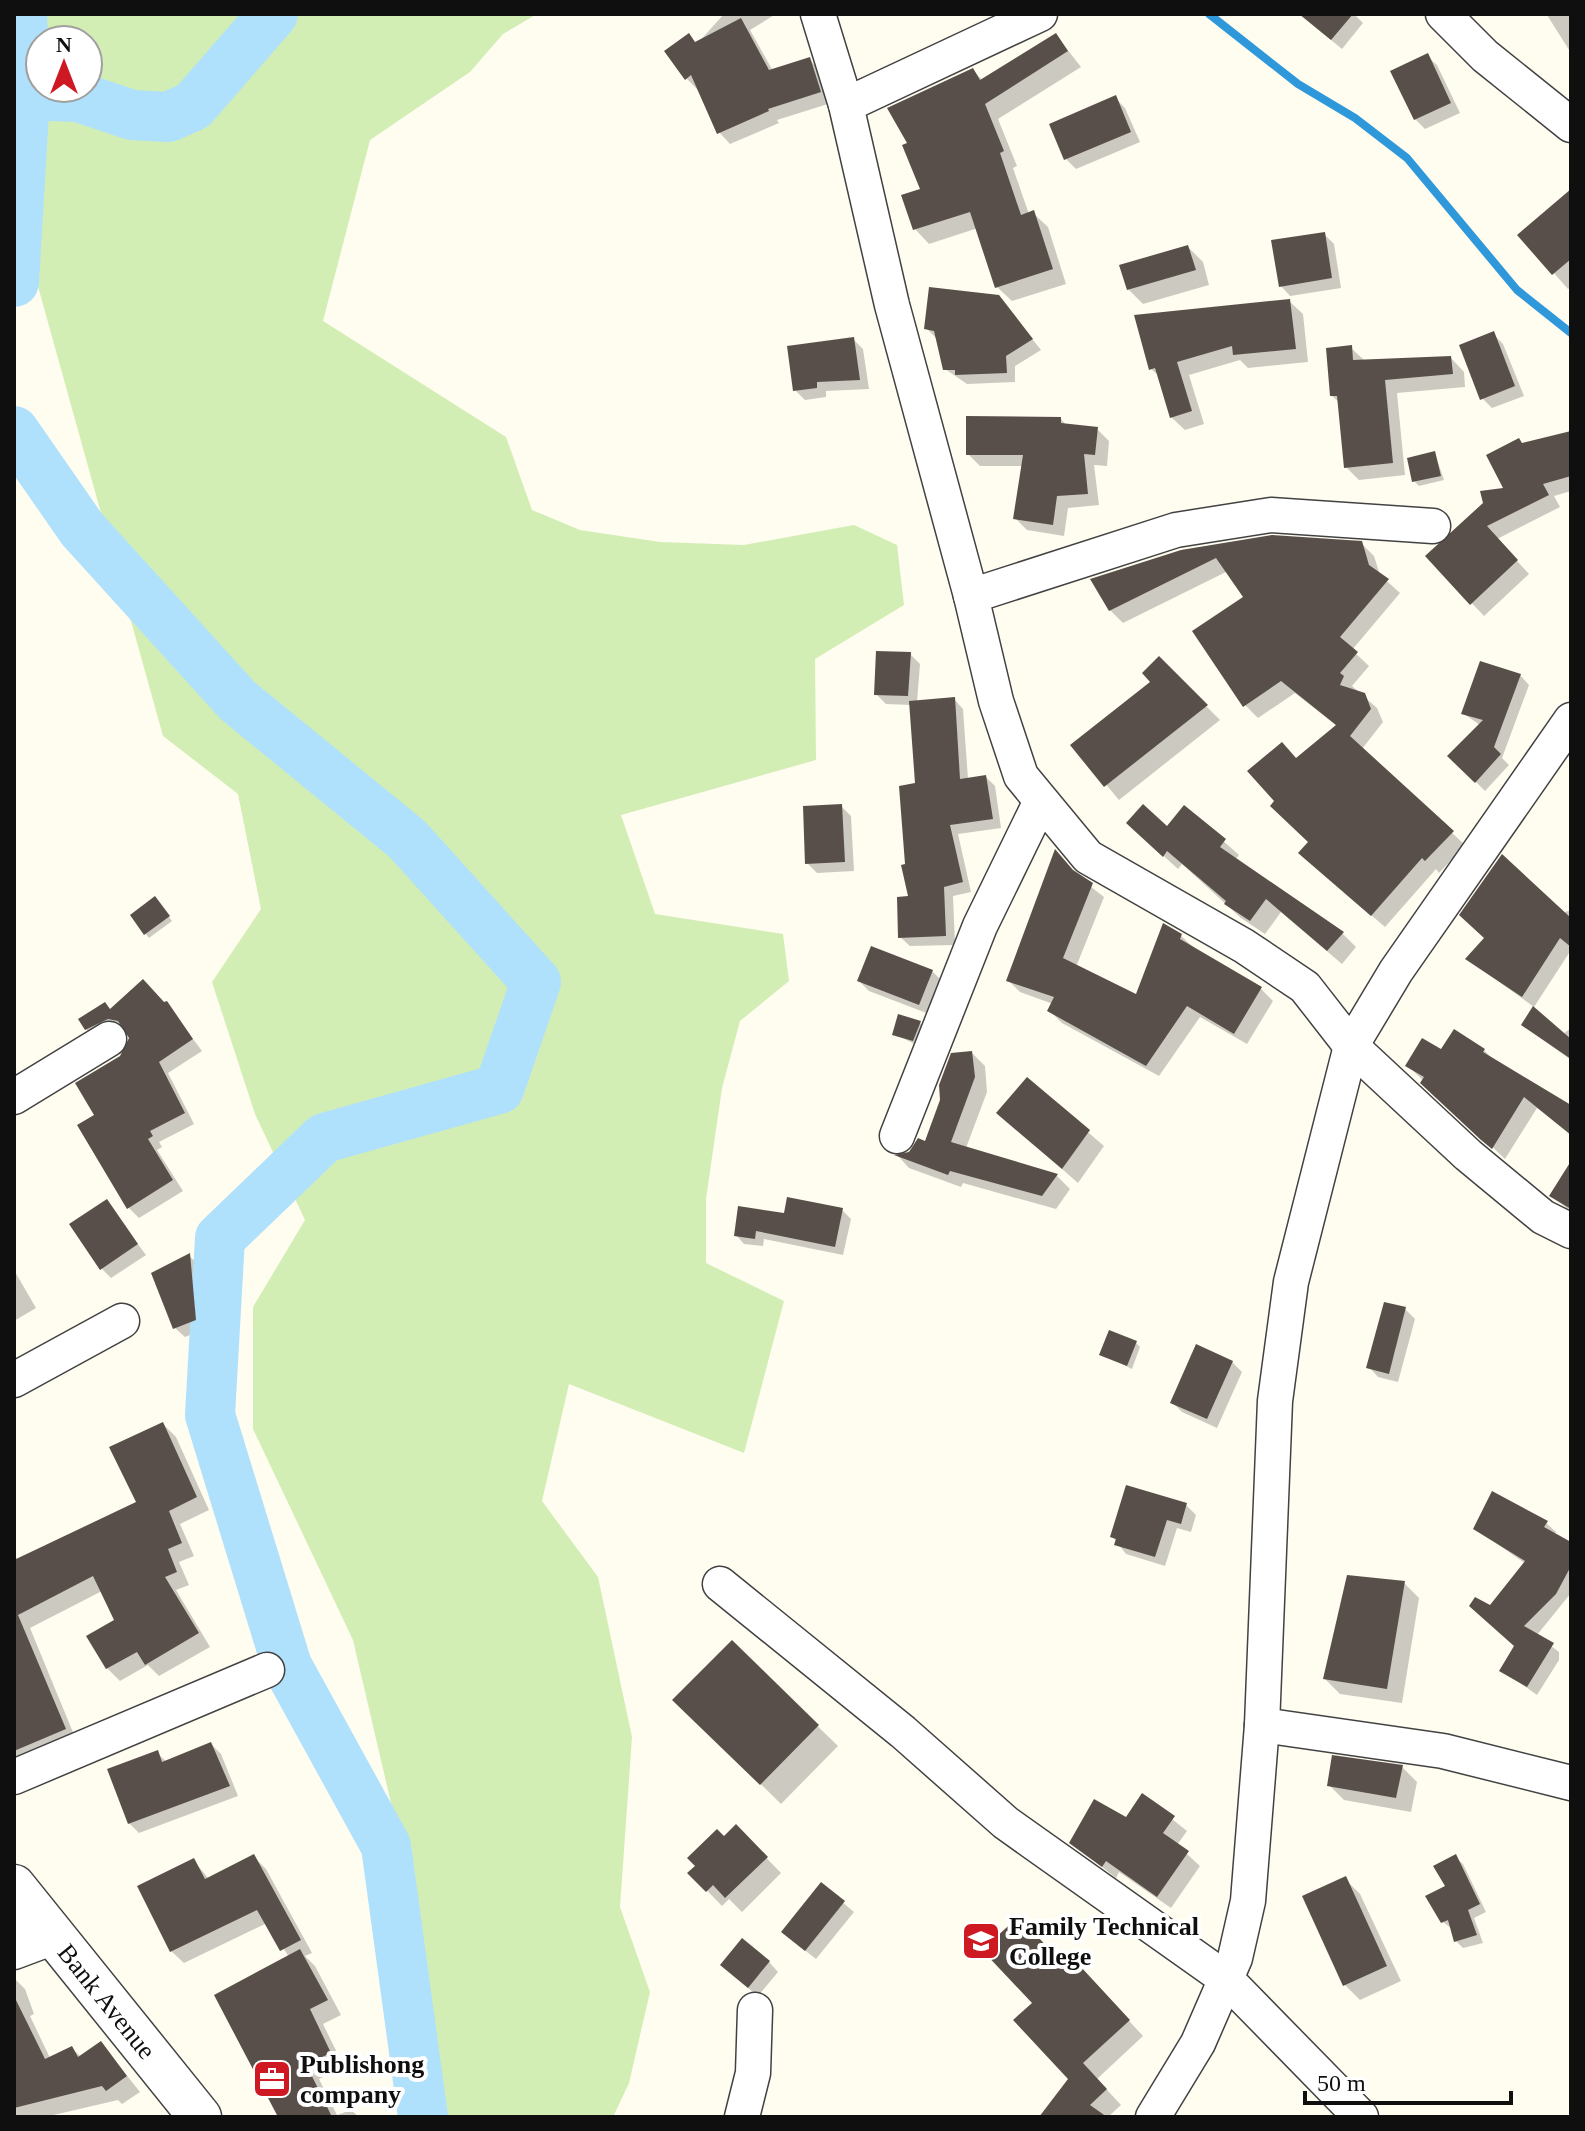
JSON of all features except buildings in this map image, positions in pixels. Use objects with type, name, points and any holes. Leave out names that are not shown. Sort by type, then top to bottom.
[{"type":"street","points":[[818,14],[846,105],[892,305],[971,596],[996,701],[1021,776],[1040,803],[1088,857],[1244,946],[1305,987],[1351,1046],[1468,1155],[1543,1217],[1571,1231]]},
{"type":"street","points":[[846,105],[1040,14]]},
{"type":"street","points":[[1443,14],[1485,56],[1571,125]]},
{"type":"street","points":[[971,596],[1176,530],[1271,515],[1433,526]]},
{"type":"street","points":[[1153,2117],[1198,2043],[1235,1958],[1248,1901],[1262,1725],[1275,1401],[1291,1282],[1351,1046],[1396,971],[1571,720]]},
{"type":"street","points":[[897,1136],[980,926],[1040,803]]},
{"type":"street","points":[[14,1097],[109,1039]]},
{"type":"street","points":[[14,1380],[122,1321]]},
{"type":"street","points":[[720,1584],[903,1732],[1006,1823],[1226,1979],[1361,2117]]},
{"type":"street","points":[[14,1777],[267,1670]]},
{"type":"street","points":[[1262,1725],[1443,1751],[1571,1783]]},
{"type":"street","points":[[14,1952],[38,1943],[15,1887]]},
{"type":"street","name":"Bank Avenue","points":[[15,1887],[200,2117]]},
{"type":"street","points":[[742,2117],[753,2073],[755,2010]]},
{"type":"green space","points":[[14,14],[537,14],[503,34],[470,72],[370,140],[323,321],[506,437],[532,510],[580,530],[660,542],[744,545],[854,525],[897,545],[904,605],[815,659],[816,760],[621,815],[655,914],[783,934],[789,981],[740,1021],[722,1088],[706,1199],[706,1263],[784,1301],[744,1453],[569,1384],[542,1501],[598,1577],[632,1737],[620,1907],[650,1992],[629,2083],[613,2117],[440,2117],[418,1919],[353,1640],[253,1429],[253,1307],[305,1220],[255,1114],[212,982],[261,909],[238,794],[163,736],[14,200]]},
{"type":"waterway","points":[[14,282],[25,95],[22,14]]},
{"type":"waterway","points":[[99,104],[132,115],[168,117],[193,106],[273,14]]},
{"type":"waterway","points":[[1209,14],[1298,84],[1355,118],[1407,158],[1517,290],[1571,333]]},
{"type":"waterway","points":[[14,431],[82,529],[238,701],[407,839],[536,982],[499,1089],[324,1138],[220,1238],[210,1415],[287,1666],[386,1846],[423,2117]]},
{"type":"place","name":"Family Technical College","points":[[981,1941]]},
{"type":"place","name":"Publishong company","points":[[272,2079]]}]
